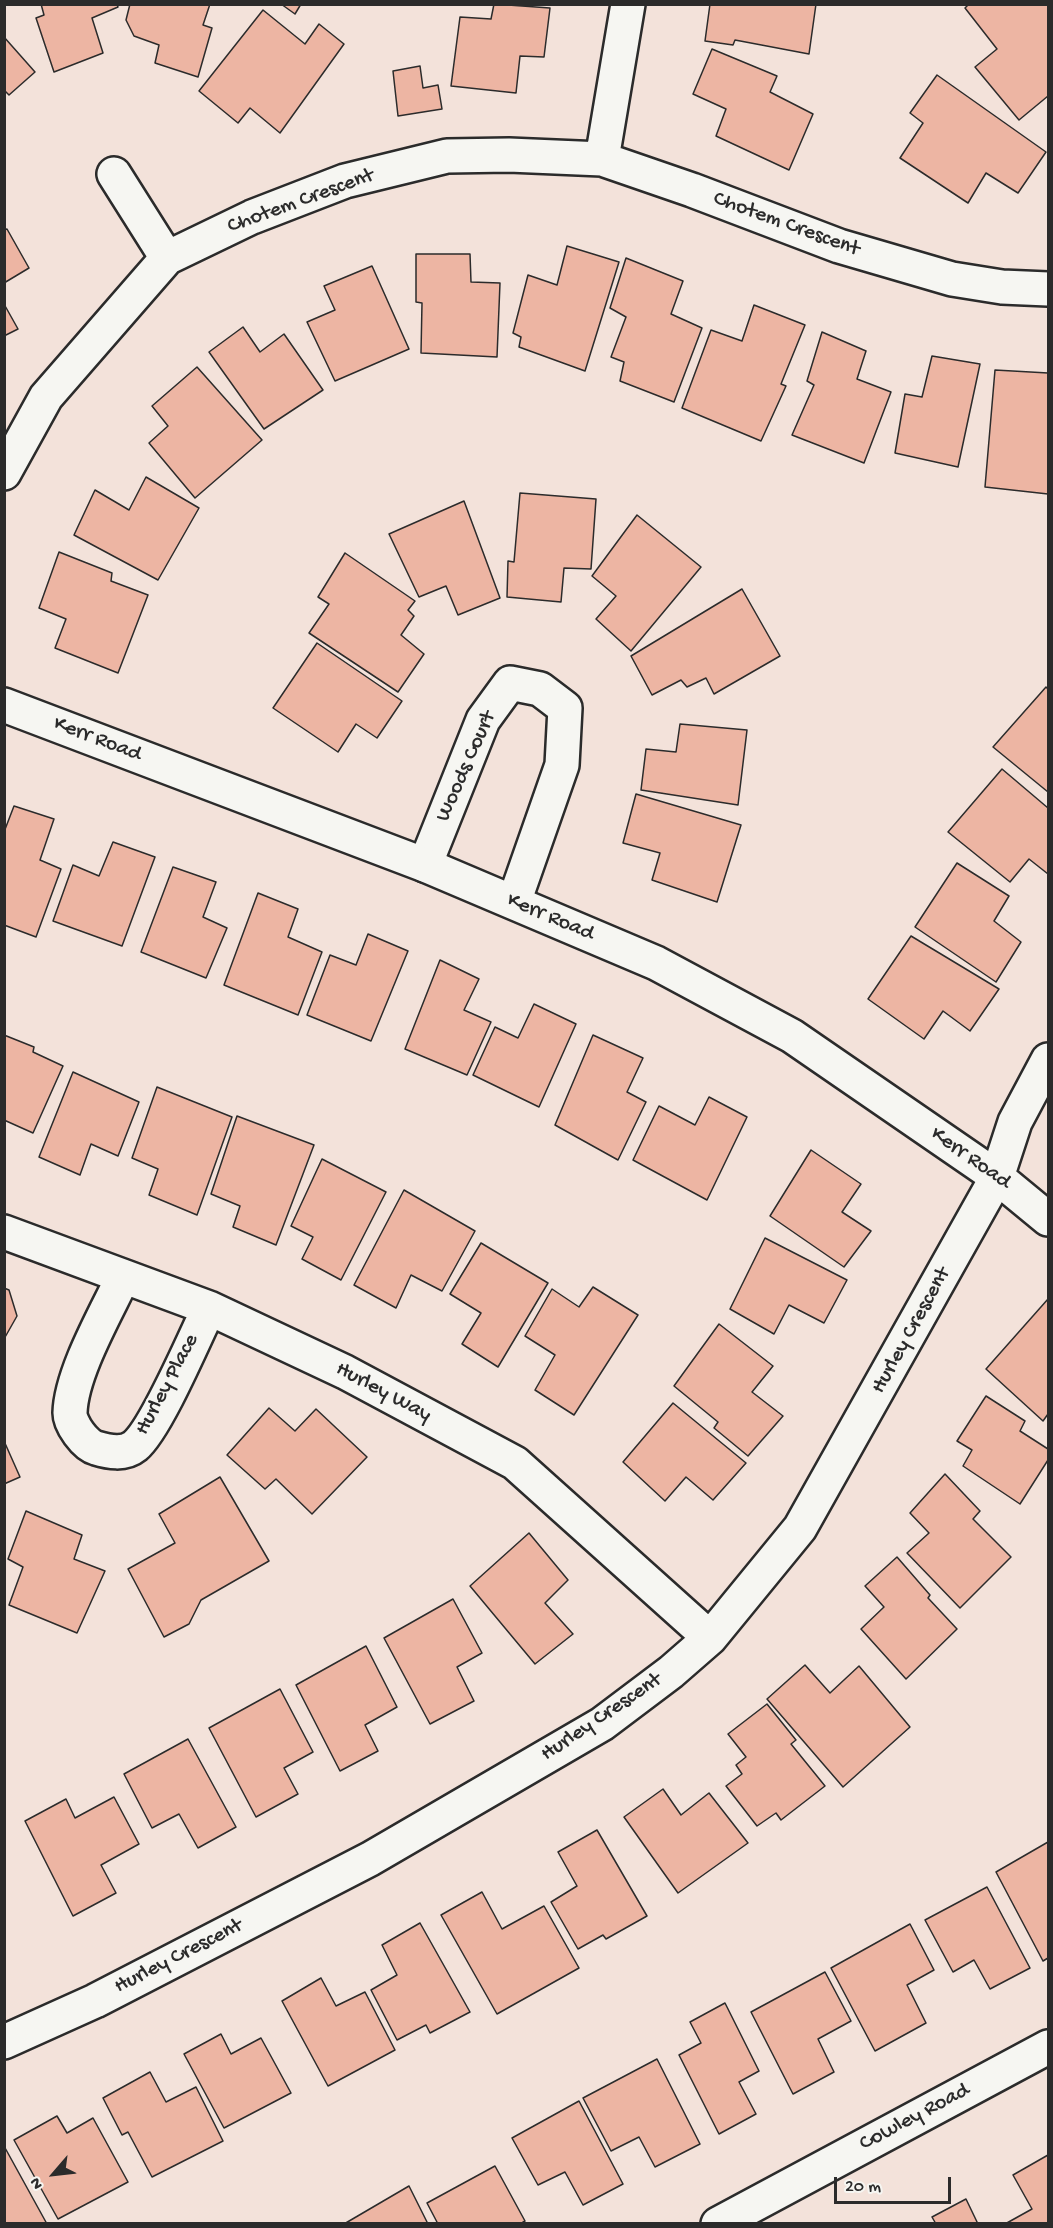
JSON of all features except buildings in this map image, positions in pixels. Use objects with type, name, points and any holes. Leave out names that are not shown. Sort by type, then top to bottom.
[{"type":"street","points":[[602,159],[628,4]]},
{"type":"street","name":"Chotem Crescent","points":[[4,473],[46,397],[167,258],[252,217],[345,181],[447,156],[509,155],[602,159],[692,190],[850,250],[952,279],[1048,289]]},
{"type":"street","points":[[114,174],[167,258]]},
{"type":"street","name":"Woods Court","points":[[425,865],[483,720],[510,683],[540,689],[565,708],[562,765],[514,902]]},
{"type":"street","name":"Kerr Road","points":[[4,705],[425,865],[656,963],[792,1036],[997,1177],[1048,1219]]},
{"type":"street","name":"Hurley Crescent","points":[[4,2042],[95,2001],[370,1859],[602,1724],[671,1672],[710,1638],[800,1528],[997,1177],[1015,1122],[1048,1060]]},
{"type":"street","name":"Hurley Way","points":[[4,1232],[209,1308],[345,1372],[515,1463],[710,1638]]},
{"type":"street","name":"Hurley Place","points":[[123,1276],[79,1375],[72,1398],[70,1416],[80,1434],[93,1447],[116,1453],[135,1446],[152,1424],[209,1308]]},
{"type":"street","name":"Cowley Road","points":[[718,2223],[1048,2047]]}]
